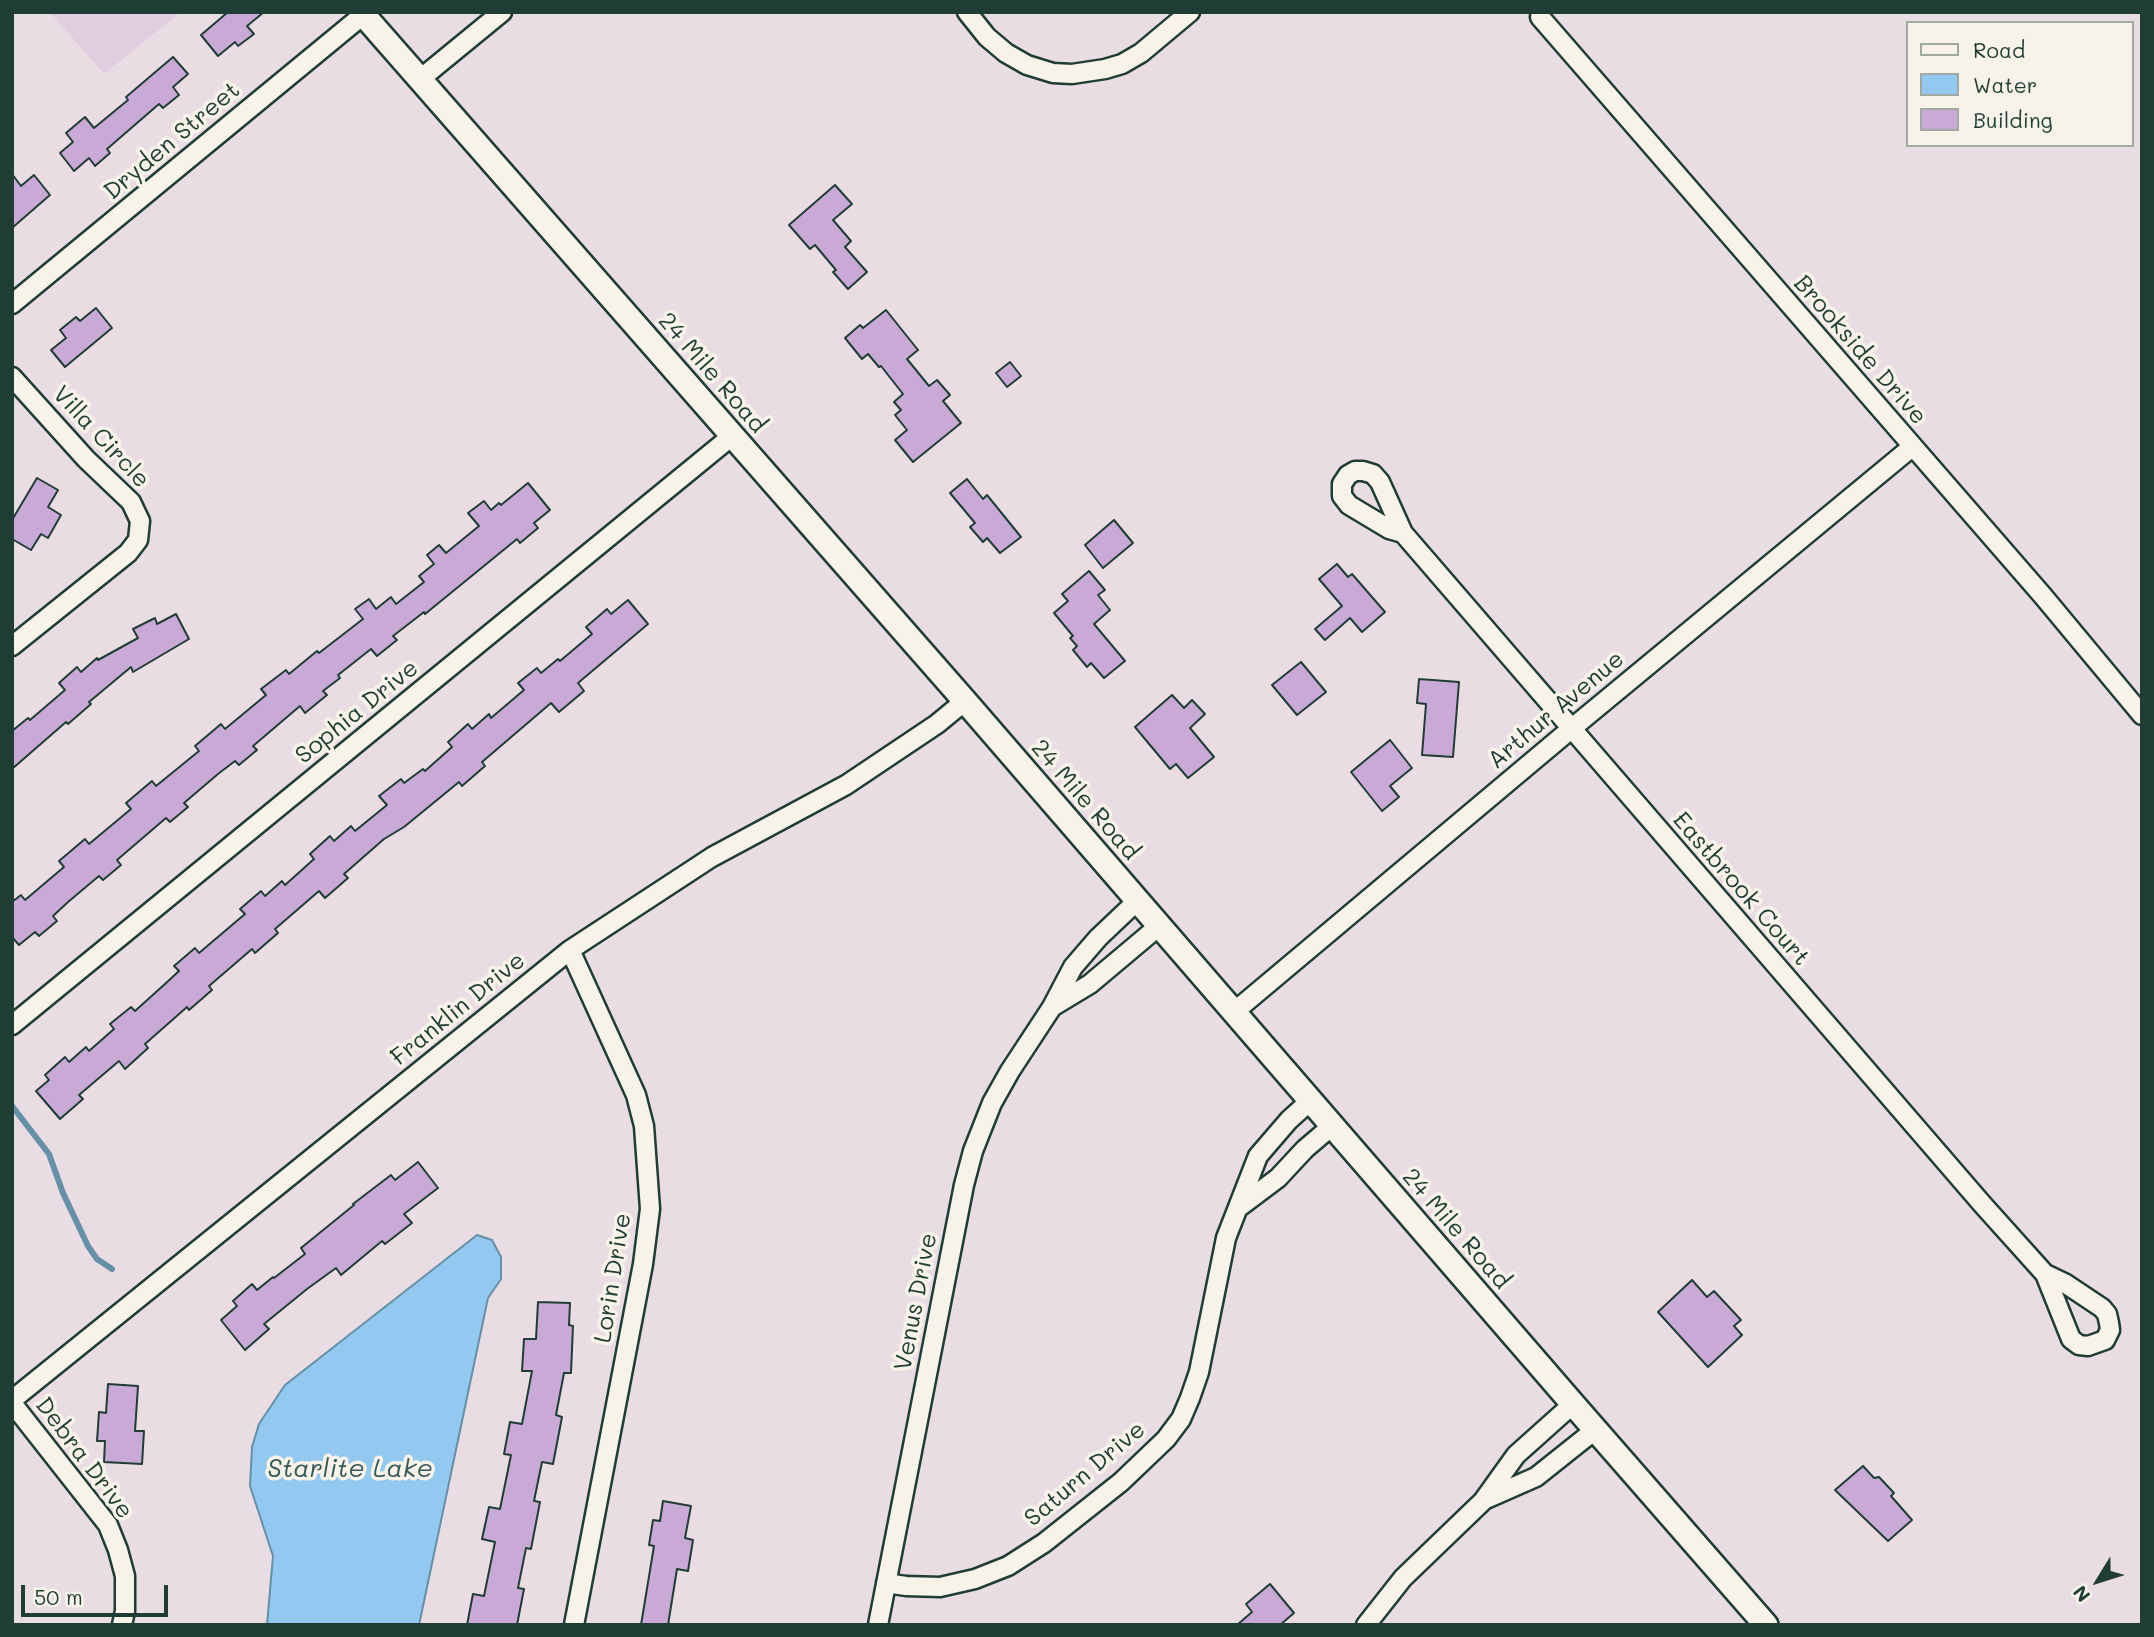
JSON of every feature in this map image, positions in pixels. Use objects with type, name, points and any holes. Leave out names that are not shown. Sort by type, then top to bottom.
[{"type":"street","points":[[419,80],[502,12]]},
{"type":"street","points":[[967,12],[987,37],[1006,53],[1027,65],[1054,74],[1072,75],[1122,64],[1190,12]]},
{"type":"street","name":"24 Mile Road","points":[[362,13],[965,701],[1766,1625]]},
{"type":"street","name":"Dryden Street","points":[[12,304],[362,13]]},
{"type":"street","name":"Brookside Drive","points":[[1540,17],[2043,596],[2142,715]]},
{"type":"street","name":"Villa Circle","points":[[12,377],[86,459],[131,502],[140,521],[138,540],[128,553],[12,646]]},
{"type":"street","name":"Sophia Drive","points":[[12,1025],[732,436]]},
{"type":"street","name":"Arthur Avenue","points":[[1234,1013],[1912,447]]},
{"type":"street","name":"Eastbrook Court","points":[[1403,533],[2045,1274]]},
{"type":"street","name":"Franklin Drive","points":[[12,1401],[570,950],[712,857],[846,785],[937,724],[965,701]]},
{"type":"street","name":"Venus Drive","points":[[878,1625],[964,1185],[973,1151],[998,1093],[1026,1043],[1052,1007],[1073,967],[1137,901]]},
{"type":"street","name":"Venus Drive","points":[[1052,1007],[1090,984],[1159,926]]},
{"type":"street","name":"Lorin Drive","points":[[570,950],[636,1095],[644,1126],[650,1209],[643,1264],[573,1625]]},
{"type":"street","name":"Saturn Drive","points":[[886,1583],[940,1587],[975,1580],[1008,1566],[1044,1543],[1121,1482],[1166,1439],[1181,1419],[1199,1372],[1226,1238],[1258,1156],[1289,1120],[1310,1101]]},
{"type":"street","points":[[1238,1208],[1279,1178],[1305,1149],[1332,1126]]},
{"type":"street","name":"Debra Drive","points":[[12,1401],[108,1525],[125,1576],[125,1611],[122,1625]]},
{"type":"street","points":[[1366,1625],[1403,1578],[1483,1501],[1516,1455],[1573,1405]]},
{"type":"street","points":[[1483,1501],[1536,1477],[1595,1430]]},
{"type":"shaded area","points":[[50,12],[181,12],[104,74]]},
{"type":"water","name":"Starlite Lake","points":[[477,1235],[492,1240],[501,1257],[501,1279],[488,1298],[419,1625],[267,1625],[273,1556],[250,1486],[252,1447],[259,1424],[285,1385]]},
{"type":"building","points":[[228,12],[264,12],[247,26],[254,34],[238,46],[235,42],[218,56],[201,35]]},
{"type":"building","points":[[173,57],[188,74],[173,87],[179,95],[163,108],[159,104],[107,149],[110,153],[95,166],[89,158],[74,171],[60,153],[73,142],[66,133],[85,117],[94,128]]},
{"type":"building","points":[[12,174],[21,186],[34,175],[50,195],[12,228]]},
{"type":"building","points":[[835,185],[852,204],[833,220],[851,241],[845,247],[867,272],[848,289],[815,245],[810,249],[789,225]]},
{"type":"building","points":[[96,308],[112,328],[65,367],[51,350],[66,338],[60,330],[76,317],[80,321]]},
{"type":"building","points":[[886,310],[918,350],[907,359],[929,386],[937,380],[950,395],[943,401],[961,423],[913,462],[895,440],[907,430],[895,415],[901,410],[894,402],[903,394],[881,366],[868,354],[862,359],[845,338],[860,325],[863,328]]},
{"type":"building","points":[[1010,362],[1021,376],[1007,387],[996,373]]},
{"type":"building","points":[[37,478],[58,490],[48,507],[61,515],[48,538],[41,534],[31,550],[12,539],[12,520]]},
{"type":"building","points":[[967,479],[983,499],[987,495],[1021,537],[1000,553],[987,538],[983,542],[970,527],[975,523],[950,493]]},
{"type":"building","points":[[528,483],[550,510],[534,523],[538,528],[520,543],[517,539],[425,614],[424,612],[393,636],[397,640],[377,656],[371,649],[338,675],[340,678],[323,691],[327,695],[305,713],[300,706],[253,746],[257,750],[239,765],[235,761],[218,774],[184,803],[188,807],[170,822],[166,818],[117,860],[121,865],[103,880],[99,876],[68,902],[53,916],[57,921],[39,936],[35,932],[19,945],[12,937],[12,902],[21,895],[25,900],[64,867],[59,861],[85,839],[89,844],[131,809],[126,803],[152,781],[156,786],[199,751],[195,746],[221,724],[225,729],[266,695],[261,689],[286,670],[289,674],[363,619],[355,609],[369,599],[376,609],[391,597],[396,604],[424,582],[419,576],[434,564],[427,555],[439,545],[446,553],[479,526],[468,513],[484,501],[491,510],[499,503],[501,505]]},
{"type":"building","points":[[1114,520],[1133,543],[1103,568],[1085,545]]},
{"type":"building","points":[[1337,564],[1348,577],[1352,574],[1385,612],[1362,632],[1350,618],[1325,640],[1315,629],[1342,606],[1319,579]]},
{"type":"building","points":[[1089,571],[1105,590],[1098,595],[1110,610],[1094,624],[1125,661],[1104,678],[1091,663],[1087,667],[1073,650],[1077,646],[1070,638],[1073,636],[1054,613],[1068,601],[1062,594]]},
{"type":"building","points":[[628,600],[648,624],[578,683],[584,691],[559,712],[551,703],[482,762],[485,766],[462,786],[459,782],[404,827],[384,839],[344,874],[348,878],[325,898],[319,891],[275,929],[278,933],[255,953],[252,949],[209,986],[212,990],[189,1010],[187,1007],[145,1044],[148,1048],[125,1069],[119,1061],[79,1095],[83,1099],[60,1119],[36,1091],[49,1080],[45,1075],[65,1057],[69,1062],[86,1047],[89,1051],[114,1029],[110,1024],[131,1007],[135,1011],[179,971],[174,966],[195,948],[199,953],[245,914],[240,909],[261,891],[265,896],[282,881],[285,885],[314,859],[310,854],[330,836],[334,841],[351,826],[355,831],[387,805],[379,796],[401,779],[404,783],[423,769],[425,771],[452,747],[448,742],[468,724],[472,729],[489,714],[491,718],[524,690],[518,683],[537,668],[541,673],[558,659],[560,661],[592,634],[586,627],[607,609],[611,614]]},
{"type":"building","points":[[176,614],[189,639],[133,672],[131,667],[89,702],[91,704],[68,724],[66,722],[12,769],[12,731],[28,718],[30,720],[65,690],[59,683],[77,667],[81,672],[97,658],[98,660],[138,638],[133,629],[155,618],[157,624]]},
{"type":"building","points":[[1301,662],[1326,692],[1297,715],[1272,685]]},
{"type":"building","points":[[1419,679],[1459,682],[1453,757],[1422,755],[1426,704],[1417,703]]},
{"type":"building","points":[[1172,695],[1184,708],[1192,700],[1205,714],[1190,728],[1214,757],[1188,778],[1176,764],[1170,769],[1135,727]]},
{"type":"building","points":[[1390,740],[1412,768],[1390,786],[1399,797],[1382,811],[1351,772]]},
{"type":"building","points":[[418,1162],[438,1188],[404,1214],[412,1223],[385,1244],[382,1241],[341,1275],[336,1268],[307,1289],[264,1324],[269,1329],[245,1350],[221,1320],[237,1306],[233,1301],[252,1284],[257,1290],[274,1278],[305,1254],[301,1248],[353,1204],[391,1175],[395,1180]]},
{"type":"building","points":[[1692,1280],[1707,1297],[1714,1291],[1741,1320],[1734,1326],[1742,1335],[1708,1367],[1658,1312]]},
{"type":"building","points":[[538,1302],[570,1303],[569,1325],[573,1326],[571,1373],[564,1373],[556,1415],[562,1417],[553,1464],[542,1462],[534,1501],[540,1502],[531,1549],[526,1548],[518,1588],[524,1589],[517,1625],[467,1625],[473,1594],[484,1596],[495,1542],[482,1539],[489,1507],[500,1509],[511,1455],[504,1454],[510,1422],[522,1424],[532,1371],[522,1371],[524,1339],[536,1339]]},
{"type":"building","points":[[108,1384],[138,1386],[135,1431],[144,1431],[142,1464],[104,1462],[105,1441],[97,1441],[99,1412],[106,1413]]},
{"type":"building","points":[[1863,1466],[1874,1478],[1879,1477],[1894,1493],[1891,1496],[1912,1520],[1888,1541],[1835,1490]]},
{"type":"building","points":[[663,1501],[691,1506],[685,1538],[693,1540],[688,1571],[677,1569],[668,1625],[641,1625],[654,1546],[649,1545],[653,1520],[660,1521]]},
{"type":"building","points":[[1270,1584],[1294,1613],[1280,1625],[1237,1625],[1252,1612],[1246,1604]]},
{"type":"waterway","points":[[12,1106],[49,1154],[63,1193],[88,1246],[97,1259],[112,1269]]}]
